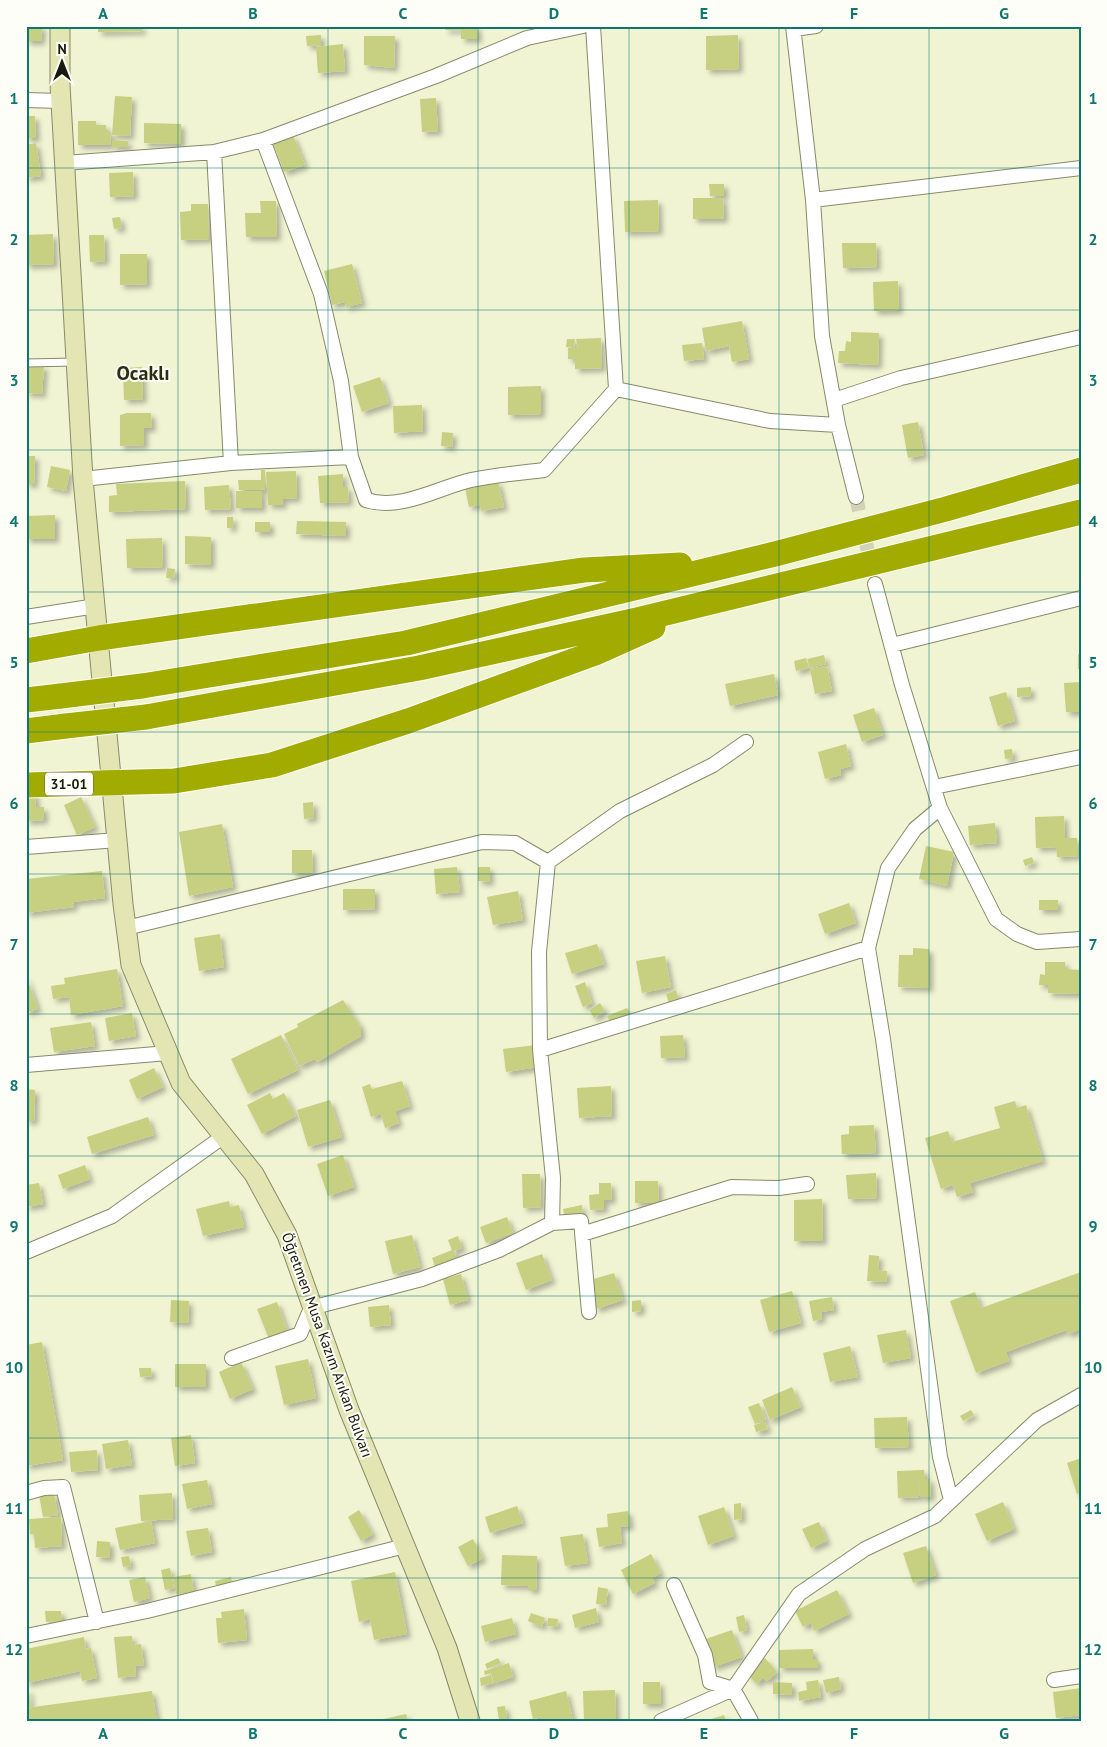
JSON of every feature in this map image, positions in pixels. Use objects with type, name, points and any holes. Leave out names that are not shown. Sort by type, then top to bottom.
[{"type":"highway","points":[[26,700],[142,686],[406,643],[775,554],[946,509],[1081,470]]},
{"type":"highway","points":[[26,731],[146,717],[418,668],[788,583],[1081,512]]},
{"type":"highway","points":[[26,651],[99,638],[584,570],[653,568],[775,554]]},
{"type":"highway","points":[[113,783],[174,781],[272,765],[408,722],[595,653],[645,629],[788,583]]},
{"type":"highway","name":"31-01","points":[[26,785],[113,783]]},
{"type":"street","name":"31-01","points":[[60,26],[64,163],[83,479],[113,783]]},
{"type":"street","points":[[64,163],[214,152],[263,140],[436,76],[527,38],[583,26]]},
{"type":"street","points":[[263,140],[321,294],[341,381],[351,457],[366,500],[381,505],[419,497],[471,480],[544,470],[616,389],[593,26]]},
{"type":"street","points":[[816,26],[794,28],[813,200],[822,336],[838,426],[856,497]]},
{"type":"street","points":[[26,100],[61,101]]},
{"type":"street","points":[[214,152],[231,463]]},
{"type":"street","points":[[813,200],[1081,168]]},
{"type":"street","points":[[834,400],[901,378],[1081,337]]},
{"type":"street","points":[[616,389],[770,421],[838,426]]},
{"type":"street","points":[[83,479],[231,463],[351,457]]},
{"type":"street","points":[[875,584],[902,685],[940,808],[996,919],[1017,934],[1037,942],[1081,939]]},
{"type":"street","points":[[892,645],[1081,598]]},
{"type":"street","points":[[26,617],[96,606]]},
{"type":"street","points":[[552,1223],[553,1178],[540,1050],[539,952],[548,862],[620,811],[714,765],[746,742]]},
{"type":"street","points":[[934,787],[1081,757]]},
{"type":"street","name":"Öğretmen Musa Kazım Arıkan Bulvarı","points":[[113,783],[126,928],[132,965],[181,1083],[254,1174],[288,1235],[349,1410],[447,1648],[470,1721]]},
{"type":"street","points":[[940,808],[915,829],[888,868],[868,948],[883,1039],[940,1457],[951,1500]]},
{"type":"street","points":[[26,846],[118,840]]},
{"type":"street","points":[[126,928],[482,842],[516,843],[548,862]]},
{"type":"street","points":[[540,1050],[868,948]]},
{"type":"street","points":[[26,1065],[168,1053]]},
{"type":"street","points":[[26,1252],[112,1216],[224,1136]]},
{"type":"street","points":[[582,1234],[732,1187],[779,1188],[807,1184]]},
{"type":"street","points":[[232,1358],[300,1334],[313,1308],[422,1279],[499,1250],[552,1223],[581,1221],[589,1312]]},
{"type":"street","points":[[661,1721],[733,1689],[799,1594],[865,1549],[934,1516],[1037,1420],[1081,1395]]},
{"type":"street","points":[[26,1493],[44,1488],[63,1487],[97,1622]]},
{"type":"street","points":[[26,1636],[147,1611],[405,1546]]},
{"type":"street","points":[[674,1585],[705,1655],[710,1682],[733,1689],[751,1721]]},
{"type":"street","points":[[1054,1680],[1081,1676]]},
{"type":"lane","points":[[26,363],[75,362]]},
{"type":"building","points":[[26,26],[42,26],[41,41],[26,41]]},
{"type":"building","points":[[98,26],[142,26],[142,31],[98,32]]},
{"type":"building","points":[[445,26],[477,26],[478,39],[461,39],[461,30],[445,30]]},
{"type":"building","points":[[321,35],[321,45],[307,46],[306,36]]},
{"type":"building","points":[[738,35],[739,69],[706,70],[706,36]]},
{"type":"building","points":[[364,36],[395,36],[394,68],[364,65]]},
{"type":"building","points":[[343,44],[345,71],[318,73],[316,47]]},
{"type":"building","points":[[115,96],[132,97],[130,136],[112,135]]},
{"type":"building","points":[[436,98],[438,131],[422,132],[420,99]]},
{"type":"building","points":[[26,116],[35,116],[36,138],[26,138]]},
{"type":"building","points":[[78,121],[96,121],[96,125],[106,125],[106,132],[111,132],[110,145],[78,145]]},
{"type":"building","points":[[144,123],[181,124],[181,144],[144,143]]},
{"type":"building","points":[[293,135],[305,165],[284,172],[273,143]]},
{"type":"building","points":[[112,140],[128,141],[128,147],[112,147]]},
{"type":"building","points":[[36,143],[41,176],[26,178],[26,145]]},
{"type":"building","points":[[133,172],[134,196],[110,197],[109,173]]},
{"type":"building","points":[[709,184],[724,184],[724,196],[710,196]]},
{"type":"building","points":[[693,198],[723,198],[724,219],[693,219]]},
{"type":"building","points":[[658,200],[659,231],[625,232],[624,201]]},
{"type":"building","points":[[260,201],[276,201],[277,237],[246,237],[245,213],[261,213]]},
{"type":"building","points":[[191,204],[208,204],[209,239],[181,240],[180,212],[191,211]]},
{"type":"building","points":[[120,217],[122,228],[114,229],[112,218]]},
{"type":"building","points":[[53,234],[54,264],[26,265],[26,235]]},
{"type":"building","points":[[89,235],[104,235],[105,261],[90,262]]},
{"type":"building","points":[[842,243],[876,243],[877,267],[843,268]]},
{"type":"building","points":[[120,254],[147,254],[147,284],[120,285]]},
{"type":"building","points":[[352,264],[362,303],[346,307],[345,302],[332,305],[324,271]]},
{"type":"building","points":[[898,281],[899,310],[874,311],[873,282]]},
{"type":"building","points":[[742,321],[749,359],[732,362],[729,346],[706,351],[702,328]]},
{"type":"building","points":[[851,332],[879,333],[878,365],[838,363],[839,351],[845,351],[846,341],[851,342]]},
{"type":"building","points":[[601,338],[602,368],[575,369],[575,359],[568,359],[568,348],[578,348],[576,339]]},
{"type":"building","points":[[567,339],[575,339],[574,348],[566,347]]},
{"type":"building","points":[[702,343],[704,359],[684,361],[682,345]]},
{"type":"building","points":[[26,365],[44,366],[42,394],[26,393]]},
{"type":"building","points":[[142,367],[143,399],[124,400],[123,368]]},
{"type":"building","points":[[380,377],[389,403],[362,412],[353,386]]},
{"type":"building","points":[[541,386],[541,414],[508,415],[508,387]]},
{"type":"building","points":[[422,405],[423,431],[394,433],[393,406]]},
{"type":"building","points":[[127,413],[151,413],[152,428],[144,428],[144,445],[120,446],[120,415]]},
{"type":"building","points":[[918,422],[924,455],[908,458],[902,425]]},
{"type":"building","points":[[442,432],[453,433],[452,447],[441,446]]},
{"type":"building","points":[[26,456],[35,456],[34,484],[26,484]]},
{"type":"building","points":[[51,466],[70,470],[66,491],[47,487]]},
{"type":"building","points":[[261,470],[265,470],[265,490],[239,490],[238,480],[261,480]]},
{"type":"building","points":[[296,471],[297,498],[282,499],[283,505],[268,505],[266,472]]},
{"type":"building","points":[[343,474],[343,487],[348,487],[349,502],[320,503],[318,476]]},
{"type":"building","points":[[185,481],[186,509],[109,512],[109,496],[117,495],[116,484]]},
{"type":"building","points":[[498,481],[504,507],[481,511],[480,505],[469,507],[465,488]]},
{"type":"building","points":[[229,485],[231,509],[205,510],[204,487]]},
{"type":"building","points":[[236,491],[262,491],[262,508],[236,508]]},
{"type":"building","points":[[55,515],[55,539],[26,539],[26,516]]},
{"type":"building","points":[[227,517],[233,517],[233,528],[227,528]]},
{"type":"building","points":[[297,521],[346,522],[346,536],[296,534]]},
{"type":"building","points":[[255,522],[270,522],[270,532],[255,532]]},
{"type":"building","points":[[185,536],[211,537],[211,565],[185,564]]},
{"type":"building","points":[[162,538],[163,567],[127,568],[126,539]]},
{"type":"building","points":[[167,568],[175,569],[174,578],[166,578]]},
{"type":"building","points":[[1078,654],[1081,654],[1081,669],[1078,669]]},
{"type":"building","points":[[824,655],[826,664],[810,668],[807,659]]},
{"type":"building","points":[[806,658],[809,668],[796,671],[794,661]]},
{"type":"building","points":[[827,666],[832,691],[815,694],[810,669]]},
{"type":"building","points":[[774,674],[778,695],[730,706],[725,684]]},
{"type":"building","points":[[1081,682],[1081,712],[1066,712],[1064,683]]},
{"type":"building","points":[[1031,687],[1031,696],[1017,697],[1017,688]]},
{"type":"building","points":[[1006,692],[1015,721],[998,726],[989,697]]},
{"type":"building","points":[[874,708],[883,735],[862,742],[853,715]]},
{"type":"building","points":[[846,744],[851,766],[840,769],[841,775],[825,779],[818,752]]},
{"type":"building","points":[[1012,749],[1013,758],[1005,759],[1004,750]]},
{"type":"building","points":[[26,793],[35,793],[36,807],[44,807],[44,820],[26,821]]},
{"type":"building","points":[[81,797],[95,827],[77,835],[64,805]]},
{"type":"building","points":[[313,802],[314,818],[304,819],[303,803]]},
{"type":"building","points":[[1064,816],[1065,838],[1077,838],[1078,856],[1057,857],[1056,847],[1036,848],[1035,817]]},
{"type":"building","points":[[995,823],[997,843],[970,845],[968,826]]},
{"type":"building","points":[[222,824],[233,887],[189,896],[179,832]]},
{"type":"building","points":[[926,846],[954,852],[947,886],[919,879]]},
{"type":"building","points":[[292,850],[312,850],[313,873],[292,873]]},
{"type":"building","points":[[1032,857],[1034,863],[1025,866],[1023,860]]},
{"type":"building","points":[[457,867],[460,892],[436,894],[434,869]]},
{"type":"building","points":[[478,867],[490,867],[490,882],[478,881]]},
{"type":"building","points":[[102,871],[105,898],[73,902],[74,907],[26,913],[26,879]]},
{"type":"building","points":[[343,889],[375,889],[375,909],[343,910]]},
{"type":"building","points":[[518,891],[523,920],[493,925],[487,897]]},
{"type":"building","points":[[1039,900],[1058,900],[1058,910],[1039,910]]},
{"type":"building","points":[[849,903],[856,923],[825,934],[818,914]]},
{"type":"building","points":[[220,934],[224,967],[199,971],[194,938]]},
{"type":"building","points":[[597,944],[604,964],[572,974],[565,953]]},
{"type":"building","points":[[913,948],[929,949],[929,988],[898,987],[899,955],[913,955]]},
{"type":"building","points":[[665,956],[671,987],[642,993],[636,961]]},
{"type":"building","points":[[1045,962],[1065,962],[1065,969],[1081,970],[1081,994],[1048,993],[1048,985],[1039,985],[1040,974],[1045,975]]},
{"type":"building","points":[[117,969],[123,1006],[71,1015],[69,997],[53,999],[51,986],[65,984],[64,978]]},
{"type":"building","points":[[26,975],[38,1009],[26,1012]]},
{"type":"building","points":[[585,982],[592,1003],[583,1007],[575,986]]},
{"type":"building","points":[[676,990],[679,1000],[669,1003],[666,994]]},
{"type":"building","points":[[343,1000],[361,1027],[361,1036],[317,1062],[315,1059],[299,1066],[284,1034],[298,1027],[297,1024]]},
{"type":"building","points":[[600,1003],[605,1011],[594,1018],[589,1010]]},
{"type":"building","points":[[627,1008],[632,1016],[611,1024],[607,1016]]},
{"type":"building","points":[[132,1013],[136,1036],[109,1041],[105,1018]]},
{"type":"building","points":[[91,1022],[95,1046],[54,1052],[50,1028]]},
{"type":"building","points":[[281,1035],[298,1070],[248,1094],[231,1059]]},
{"type":"building","points":[[683,1035],[685,1057],[661,1058],[660,1036]]},
{"type":"building","points":[[536,1045],[538,1067],[506,1072],[503,1049]]},
{"type":"building","points":[[154,1068],[163,1087],[137,1099],[129,1080]]},
{"type":"building","points":[[402,1081],[410,1106],[395,1111],[399,1123],[385,1128],[381,1114],[371,1117],[362,1087],[370,1084],[372,1089]]},
{"type":"building","points":[[611,1086],[612,1116],[579,1118],[577,1088]]},
{"type":"building","points":[[26,1089],[35,1090],[34,1121],[26,1121]]},
{"type":"building","points":[[270,1093],[273,1099],[284,1093],[296,1116],[262,1134],[247,1105]]},
{"type":"building","points":[[330,1100],[342,1137],[308,1147],[297,1110]]},
{"type":"building","points":[[1015,1101],[1017,1108],[1026,1105],[1043,1161],[970,1183],[973,1192],[957,1197],[953,1185],[941,1189],[925,1138],[948,1131],[952,1142],[1000,1128],[994,1107]]},
{"type":"building","points":[[148,1117],[154,1135],[92,1154],[87,1137]]},
{"type":"building","points":[[874,1125],[876,1153],[842,1154],[841,1135],[849,1134],[849,1126]]},
{"type":"building","points":[[343,1155],[354,1187],[328,1196],[317,1164]]},
{"type":"building","points":[[85,1165],[90,1179],[63,1189],[58,1175]]},
{"type":"building","points":[[876,1173],[877,1198],[848,1199],[846,1175]]},
{"type":"building","points":[[522,1174],[540,1174],[541,1207],[523,1208]]},
{"type":"building","points":[[635,1181],[658,1181],[659,1203],[635,1203]]},
{"type":"building","points":[[39,1183],[43,1204],[26,1207],[26,1185]]},
{"type":"building","points":[[599,1183],[611,1183],[612,1200],[604,1200],[604,1209],[590,1210],[589,1195],[599,1194]]},
{"type":"building","points":[[822,1199],[823,1241],[794,1241],[794,1200]]},
{"type":"building","points":[[229,1201],[230,1207],[239,1205],[244,1227],[203,1236],[196,1209]]},
{"type":"building","points":[[582,1205],[583,1215],[565,1218],[563,1209]]},
{"type":"building","points":[[507,1217],[513,1233],[486,1243],[480,1227]]},
{"type":"building","points":[[412,1235],[420,1267],[393,1274],[385,1241]]},
{"type":"building","points":[[458,1236],[462,1248],[454,1251],[458,1261],[436,1269],[432,1258],[452,1250],[448,1240]]},
{"type":"building","points":[[542,1254],[552,1280],[526,1290],[516,1263]]},
{"type":"building","points":[[869,1255],[879,1256],[878,1270],[887,1271],[886,1282],[867,1281]]},
{"type":"building","points":[[1081,1272],[1081,1329],[1068,1334],[1066,1330],[1006,1352],[1009,1361],[976,1373],[950,1301],[975,1292],[981,1308]]},
{"type":"building","points":[[614,1273],[623,1300],[596,1309],[587,1281]]},
{"type":"building","points":[[461,1274],[468,1300],[450,1305],[443,1279]]},
{"type":"building","points":[[792,1291],[801,1323],[769,1332],[760,1300]]},
{"type":"building","points":[[832,1297],[834,1310],[821,1312],[822,1319],[813,1321],[809,1301]]},
{"type":"building","points":[[171,1300],[189,1301],[188,1323],[170,1322]]},
{"type":"building","points":[[641,1300],[641,1311],[632,1312],[632,1301]]},
{"type":"building","points":[[277,1302],[288,1332],[269,1339],[257,1309]]},
{"type":"building","points":[[389,1305],[391,1325],[370,1327],[368,1307]]},
{"type":"building","points":[[906,1330],[911,1358],[883,1363],[877,1335]]},
{"type":"building","points":[[42,1342],[63,1460],[26,1466],[26,1345]]},
{"type":"building","points":[[850,1346],[858,1377],[830,1382],[823,1353]]},
{"type":"building","points":[[308,1359],[316,1398],[284,1405],[275,1366]]},
{"type":"building","points":[[241,1362],[253,1389],[230,1399],[219,1372]]},
{"type":"building","points":[[175,1364],[206,1364],[206,1387],[175,1387]]},
{"type":"building","points":[[139,1368],[151,1368],[152,1376],[140,1377]]},
{"type":"building","points":[[792,1387],[801,1407],[770,1420],[762,1400]]},
{"type":"building","points":[[759,1403],[766,1420],[755,1424],[748,1407]]},
{"type":"building","points":[[971,1410],[974,1415],[963,1421],[960,1416]]},
{"type":"building","points":[[907,1417],[909,1447],[875,1448],[874,1418]]},
{"type":"building","points":[[765,1422],[768,1429],[756,1432],[754,1425]]},
{"type":"building","points":[[191,1435],[195,1463],[175,1466],[171,1438]]},
{"type":"building","points":[[128,1440],[132,1465],[106,1469],[102,1444]]},
{"type":"building","points":[[97,1450],[98,1470],[71,1472],[69,1452]]},
{"type":"building","points":[[1081,1458],[1081,1492],[1077,1494],[1067,1463]]},
{"type":"building","points":[[924,1470],[925,1479],[930,1479],[931,1497],[920,1497],[920,1479],[919,1497],[898,1498],[897,1471]]},
{"type":"building","points":[[207,1480],[212,1504],[187,1509],[182,1484]]},
{"type":"building","points":[[54,1493],[58,1515],[43,1517],[39,1495]]},
{"type":"building","points":[[172,1493],[173,1519],[141,1521],[139,1495]]},
{"type":"building","points":[[1003,1502],[1014,1529],[987,1541],[975,1514]]},
{"type":"building","points":[[741,1503],[742,1519],[734,1520],[734,1504]]},
{"type":"building","points":[[517,1506],[523,1523],[490,1533],[485,1517]]},
{"type":"building","points":[[724,1507],[734,1536],[708,1545],[698,1516]]},
{"type":"building","points":[[359,1510],[373,1534],[361,1541],[348,1517]]},
{"type":"building","points":[[628,1511],[630,1526],[620,1527],[622,1543],[599,1547],[596,1528],[608,1527],[607,1514]]},
{"type":"building","points":[[61,1517],[62,1546],[35,1548],[34,1534],[30,1534],[29,1519]]},
{"type":"building","points":[[151,1521],[155,1543],[120,1550],[115,1528]]},
{"type":"building","points":[[819,1522],[827,1541],[811,1548],[802,1529]]},
{"type":"building","points":[[208,1528],[212,1552],[191,1556],[186,1531]]},
{"type":"building","points":[[583,1534],[588,1563],[565,1566],[560,1537]]},
{"type":"building","points":[[473,1539],[483,1558],[468,1566],[458,1547]]},
{"type":"building","points":[[97,1541],[110,1542],[110,1558],[96,1557]]},
{"type":"building","points":[[926,1546],[936,1575],[913,1583],[903,1553]]},
{"type":"building","points":[[651,1554],[661,1573],[652,1578],[655,1583],[633,1594],[621,1570]]},
{"type":"building","points":[[502,1555],[537,1556],[536,1590],[528,1590],[528,1586],[501,1585]]},
{"type":"building","points":[[129,1556],[131,1566],[123,1567],[121,1557]]},
{"type":"building","points":[[170,1568],[174,1588],[165,1590],[161,1570]]},
{"type":"building","points":[[395,1572],[407,1634],[374,1640],[370,1619],[359,1622],[351,1581]]},
{"type":"building","points":[[191,1574],[194,1592],[176,1594],[173,1577]]},
{"type":"building","points":[[145,1577],[150,1598],[134,1602],[129,1580]]},
{"type":"building","points":[[231,1577],[232,1582],[216,1586],[215,1581]]},
{"type":"building","points":[[598,1587],[608,1589],[606,1605],[596,1604]]},
{"type":"building","points":[[837,1590],[849,1614],[814,1631],[811,1623],[803,1627],[795,1611]]},
{"type":"building","points":[[596,1608],[599,1622],[575,1628],[572,1615]]},
{"type":"building","points":[[244,1609],[247,1640],[218,1643],[216,1618],[222,1618],[221,1612]]},
{"type":"building","points":[[45,1611],[61,1611],[62,1621],[46,1622]]},
{"type":"building","points":[[531,1613],[545,1618],[542,1627],[528,1621]]},
{"type":"building","points":[[744,1615],[747,1630],[739,1632],[736,1617]]},
{"type":"building","points":[[512,1618],[516,1634],[485,1642],[481,1626]]},
{"type":"building","points":[[548,1618],[558,1619],[557,1627],[547,1626]]},
{"type":"building","points":[[732,1630],[742,1657],[713,1667],[703,1640]]},
{"type":"building","points":[[132,1636],[133,1645],[141,1644],[144,1665],[135,1666],[136,1676],[118,1678],[114,1637]]},
{"type":"building","points":[[84,1637],[86,1649],[91,1648],[97,1678],[82,1681],[80,1671],[26,1683],[26,1649]]},
{"type":"building","points":[[813,1649],[813,1659],[818,1659],[818,1668],[779,1668],[779,1650]]},
{"type":"building","points":[[498,1658],[501,1663],[487,1669],[485,1664]]},
{"type":"building","points":[[765,1658],[777,1672],[767,1681],[763,1678],[757,1684],[747,1674]]},
{"type":"building","points":[[509,1663],[513,1677],[494,1683],[491,1673],[485,1675],[484,1671]]},
{"type":"building","points":[[491,1675],[493,1683],[481,1686],[480,1678]]},
{"type":"building","points":[[839,1677],[841,1689],[826,1693],[823,1680]]},
{"type":"building","points":[[818,1680],[821,1697],[799,1701],[798,1692],[807,1690],[806,1682]]},
{"type":"building","points":[[643,1682],[660,1682],[661,1704],[643,1704]]},
{"type":"building","points":[[773,1682],[792,1683],[792,1695],[773,1694]]},
{"type":"building","points":[[1081,1688],[1081,1715],[1056,1718],[1053,1692]]},
{"type":"building","points":[[26,1690],[29,1690],[31,1707],[26,1707]]},
{"type":"building","points":[[615,1690],[616,1721],[584,1721],[583,1691]]},
{"type":"building","points":[[152,1691],[157,1721],[26,1721],[26,1708]]},
{"type":"building","points":[[566,1691],[573,1720],[542,1721],[541,1717],[533,1719],[529,1701]]},
{"type":"building","points":[[505,1706],[507,1719],[499,1720],[497,1707]]},
{"type":"building","points":[[406,1714],[408,1721],[379,1721],[379,1720]]},
{"type":"building","points":[[724,1715],[726,1721],[708,1721],[708,1720]]},
{"type":"tunnel","points":[[856,497],[872,570]]},
{"type":"district","name":"Ocaklı","points":[[143,373]]}]
